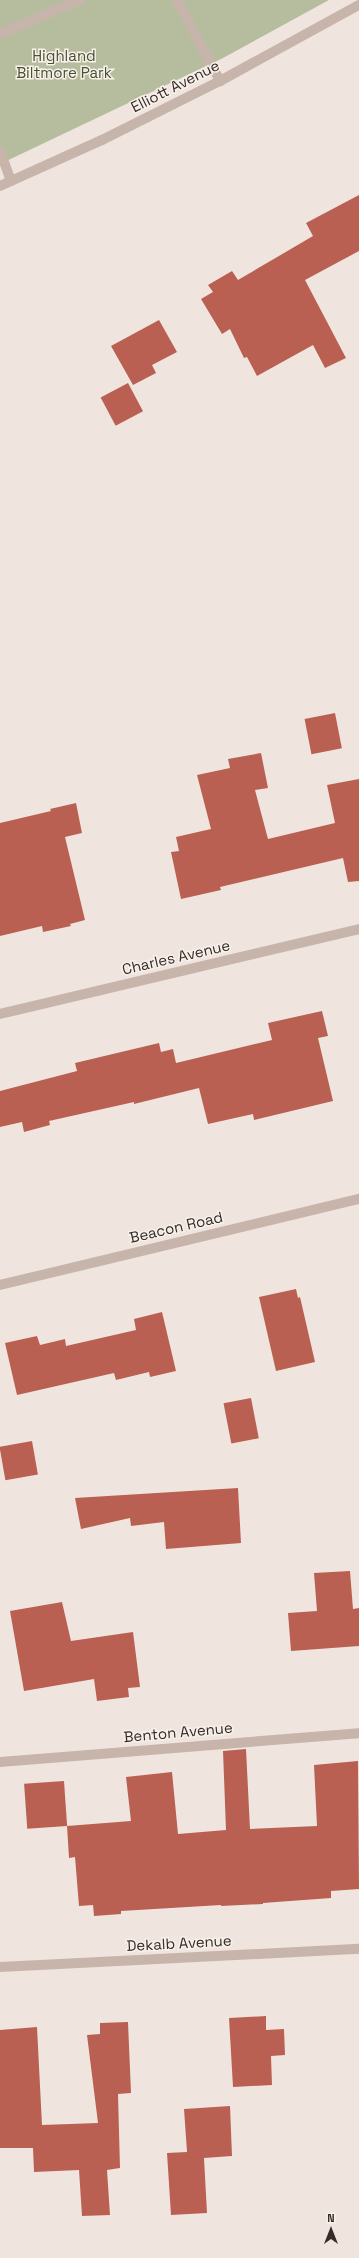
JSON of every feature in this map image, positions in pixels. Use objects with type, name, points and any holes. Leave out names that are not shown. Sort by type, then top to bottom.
[{"type":"street","points":[[0,34],[80,0]]},
{"type":"street","points":[[178,0],[220,80]]},
{"type":"street","name":"Elliott Avenue","points":[[0,186],[102,140],[220,80],[359,5]]},
{"type":"street","points":[[0,151],[11,181]]},
{"type":"street","name":"Charles Avenue","points":[[0,1014],[359,929]]},
{"type":"street","name":"Beacon Road","points":[[0,1285],[359,1199]]},
{"type":"street","name":"Benton Avenue","points":[[0,1762],[359,1733]]},
{"type":"street","name":"Dekalb Avenue","points":[[0,1967],[359,1949]]},
{"type":"green space","name":"Highland Biltmore Park","points":[[0,0],[329,0],[223,58],[0,164]]},
{"type":"building","points":[[359,195],[359,251],[305,280],[346,358],[325,368],[313,345],[257,376],[247,357],[244,358],[230,329],[222,334],[201,299],[213,292],[208,285],[232,271],[238,280],[313,236],[306,223]]},
{"type":"building","points":[[159,320],[177,352],[152,365],[156,373],[133,385],[111,346]]},
{"type":"building","points":[[128,383],[143,411],[116,426],[101,398]]},
{"type":"building","points":[[335,713],[342,748],[311,754],[305,719]]},
{"type":"building","points":[[261,753],[268,788],[255,790],[268,839],[335,823],[327,785],[359,779],[359,881],[348,882],[343,858],[220,887],[221,890],[181,899],[171,852],[179,851],[176,837],[211,829],[197,775],[230,768],[228,759]]},
{"type":"building","points":[[76,803],[82,833],[65,837],[85,920],[70,924],[71,926],[43,932],[42,926],[0,936],[0,823],[51,811],[50,809]]},
{"type":"building","points":[[322,1011],[328,1036],[318,1038],[333,1101],[254,1120],[253,1114],[208,1124],[199,1088],[134,1104],[134,1102],[49,1121],[50,1125],[24,1132],[22,1122],[0,1127],[0,1091],[77,1071],[75,1063],[159,1043],[161,1052],[173,1049],[176,1063],[272,1040],[268,1023]]},
{"type":"building","points":[[296,1289],[298,1298],[300,1297],[315,1362],[276,1371],[259,1297]]},
{"type":"building","points":[[162,1312],[176,1371],[150,1377],[149,1372],[116,1380],[114,1373],[17,1395],[5,1343],[37,1336],[40,1345],[65,1339],[66,1346],[136,1330],[134,1319]]},
{"type":"building","points":[[251,1398],[259,1438],[231,1444],[224,1403]]},
{"type":"building","points":[[32,1441],[38,1474],[5,1480],[0,1447]]},
{"type":"building","points":[[238,1488],[241,1543],[166,1549],[164,1522],[131,1526],[130,1518],[81,1529],[75,1498]]},
{"type":"building","points":[[350,1571],[353,1609],[359,1608],[359,1646],[291,1651],[288,1613],[317,1611],[314,1573]]},
{"type":"building","points":[[62,1602],[71,1641],[133,1632],[140,1687],[128,1688],[129,1697],[97,1701],[94,1679],[24,1691],[10,1611]]},
{"type":"building","points":[[246,1749],[250,1829],[317,1826],[314,1765],[358,1761],[359,1889],[331,1891],[331,1898],[263,1904],[121,1911],[121,1914],[94,1916],[93,1905],[79,1906],[75,1857],[69,1858],[67,1826],[131,1821],[126,1777],[172,1772],[178,1834],[226,1830],[223,1751]]},
{"type":"building","points":[[64,1781],[67,1826],[27,1829],[24,1784]]},
{"type":"building","points":[[266,2016],[266,2030],[284,2029],[285,2055],[271,2056],[272,2085],[233,2087],[229,2018]]},
{"type":"building","points":[[128,2022],[131,2093],[118,2094],[120,2168],[107,2170],[110,2215],[82,2216],[79,2170],[34,2172],[33,2148],[0,2148],[0,2030],[37,2027],[42,2125],[98,2123],[87,2035],[100,2034],[100,2023]]},
{"type":"building","points":[[230,2106],[232,2156],[204,2158],[207,2213],[171,2215],[167,2153],[187,2152],[184,2109]]}]
